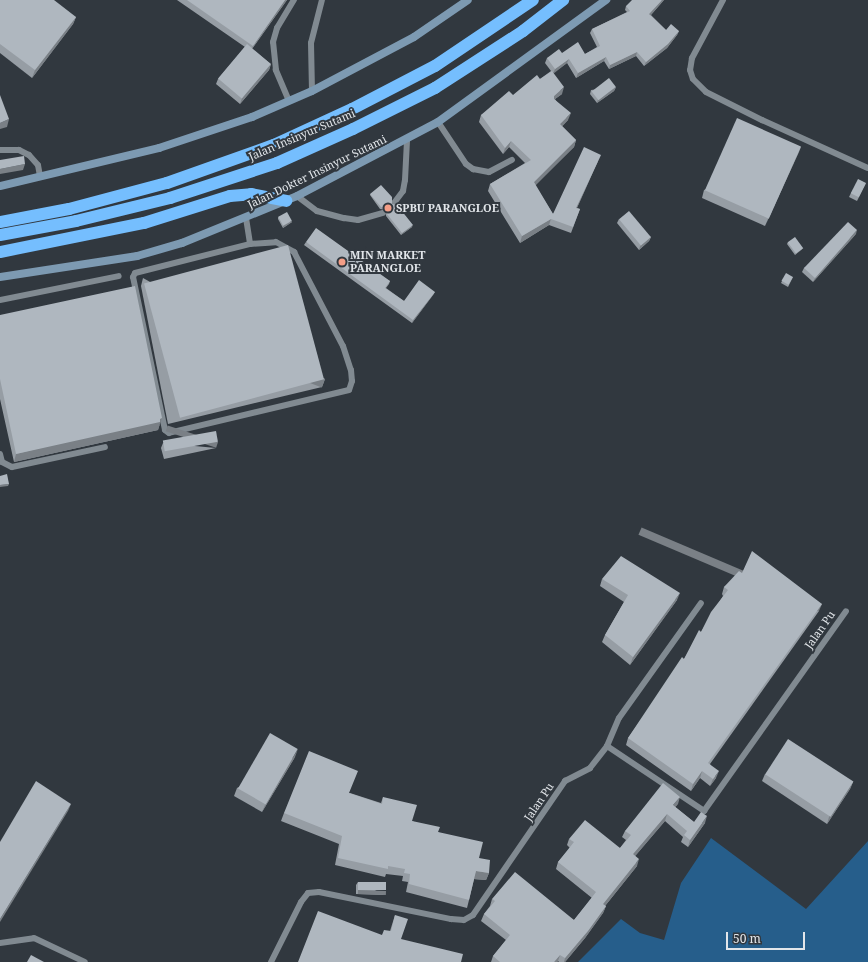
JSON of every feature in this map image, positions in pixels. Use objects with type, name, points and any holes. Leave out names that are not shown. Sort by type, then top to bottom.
[{"type":"highway","name":"Jalan Insinyur Sutami","points":[[0,222],[69,209],[167,183],[274,145],[352,109],[435,66],[533,0]]},
{"type":"highway","name":"Jalan Insinyur Sutami","points":[[0,235],[76,222],[170,198],[277,162],[353,129],[435,88],[523,31],[563,0]]},
{"type":"highway","points":[[0,252],[144,223],[230,196],[251,194],[291,199]]},
{"type":"street","points":[[0,186],[189,140],[289,101],[312,91],[414,37],[468,0]]},
{"type":"street","name":"Jalan Dokter Insinyur Sutami","points":[[0,277],[137,256],[182,243],[291,199],[407,140],[438,122],[606,0]]},
{"type":"lane","points":[[289,101],[276,70],[273,42],[277,28],[294,0]]},
{"type":"lane","points":[[312,91],[311,43],[322,0]]},
{"type":"lane","points":[[723,0],[692,58],[690,70],[692,79],[706,92],[762,120],[868,168]]},
{"type":"lane","points":[[438,122],[466,164],[473,169],[489,172],[512,160]]},
{"type":"lane","points":[[394,203],[402,191],[405,180],[407,140]]},
{"type":"lane","points":[[0,150],[19,150],[29,155],[38,165],[40,176]]},
{"type":"lane","points":[[291,199],[317,210],[344,218],[358,220],[383,213]]},
{"type":"lane","points":[[246,218],[250,244]]},
{"type":"lane","points":[[276,242],[294,252],[343,346],[351,370],[352,381],[349,390],[169,433],[165,430],[133,276],[135,273],[250,244],[276,242]]},
{"type":"lane","points":[[0,300],[119,276]]},
{"type":"lane","points":[[0,454],[2,462],[12,467],[105,447]]},
{"type":"lane","points":[[608,746],[619,718],[701,603]]},
{"type":"lane","name":"Jalan Pu","points":[[271,962],[301,902],[308,893],[319,892],[451,919],[464,920],[472,915],[565,781],[590,768],[608,746],[704,812],[846,611]]},
{"type":"lane","points":[[0,943],[34,938],[85,962]]},
{"type":"shaded area","points":[[711,838],[806,909],[868,841],[868,962],[578,962],[621,919],[640,933],[664,940],[681,883]]},
{"type":"building","points":[[0,0],[54,0],[76,17],[35,70],[0,44]]},
{"type":"building","points":[[187,0],[285,0],[253,46]]},
{"type":"building","points":[[632,0],[662,0],[649,14],[666,30],[671,24],[679,31],[668,44],[646,62],[637,52],[610,65],[606,57],[578,73],[569,59],[555,69],[547,58],[559,49],[562,53],[578,42],[585,54],[600,46],[592,29],[630,11],[626,6]]},
{"type":"building","points":[[247,44],[271,64],[242,98],[218,78]]},
{"type":"building","points":[[552,71],[564,87],[554,96],[554,99],[571,113],[560,124],[576,140],[534,182],[553,214],[584,147],[601,155],[576,208],[580,209],[573,227],[551,219],[522,236],[490,184],[531,160],[511,141],[505,148],[481,115],[509,91],[513,95],[537,75],[540,79]]},
{"type":"building","points":[[609,78],[616,87],[598,100],[592,92]]},
{"type":"building","points":[[0,95],[9,119],[0,123]]},
{"type":"building","points":[[737,118],[801,146],[769,219],[705,190]]},
{"type":"building","points":[[24,156],[25,164],[0,169],[0,160]]},
{"type":"building","points":[[858,179],[866,183],[859,197],[851,193]]},
{"type":"building","name":"SPBU PARANGLOE","points":[[381,185],[392,197],[392,204],[397,205],[413,225],[402,233],[387,214],[387,208],[381,207],[370,194]]},
{"type":"building","points":[[629,211],[651,237],[641,245],[619,219]]},
{"type":"building","points":[[287,212],[292,221],[283,226],[278,217]]},
{"type":"building","points":[[848,222],[857,230],[815,278],[804,268]]},
{"type":"building","points":[[316,228],[390,281],[385,288],[404,301],[419,280],[435,292],[413,320],[306,242]]},
{"type":"building","points":[[795,237],[803,248],[796,254],[788,242]]},
{"type":"building","points":[[288,245],[324,379],[180,418],[144,284]]},
{"type":"building","points":[[786,273],[793,277],[788,285],[782,281]]},
{"type":"building","points":[[135,286],[162,418],[160,419],[160,422],[16,454],[0,379],[0,315]]},
{"type":"building","points":[[216,431],[218,442],[165,451],[163,440]]},
{"type":"building","points":[[7,474],[9,484],[0,485],[0,476]]},
{"type":"building","points":[[752,551],[822,604],[708,763],[719,771],[713,779],[702,771],[693,784],[628,738],[682,657],[684,659],[699,630],[701,632],[711,612],[728,590],[724,587],[739,571],[742,573]]},
{"type":"building","points":[[621,556],[680,593],[633,657],[605,635],[628,595],[602,579]]},
{"type":"building","points":[[270,733],[298,749],[266,804],[238,788]]},
{"type":"building","points":[[788,739],[853,781],[831,817],[765,774]]},
{"type":"building","points":[[309,751],[358,771],[349,793],[382,804],[383,797],[417,805],[412,821],[440,827],[438,832],[483,842],[479,858],[490,860],[489,873],[476,871],[469,900],[409,884],[410,874],[404,873],[405,869],[388,866],[388,869],[338,858],[342,836],[284,813]]},
{"type":"building","points":[[36,781],[71,804],[0,919],[0,842]]},
{"type":"building","points":[[663,783],[680,797],[673,805],[694,822],[701,812],[707,816],[690,840],[684,835],[687,831],[667,814],[633,854],[639,859],[603,904],[606,906],[588,931],[565,958],[560,955],[554,962],[500,962],[493,956],[510,935],[484,914],[495,901],[492,899],[515,872],[574,920],[596,892],[558,862],[574,842],[569,839],[585,820],[620,848],[631,835],[625,831]]},
{"type":"building","points":[[358,882],[386,882],[386,890],[358,890]]},
{"type":"building","points":[[318,911],[382,935],[384,930],[391,931],[395,915],[408,919],[401,939],[463,954],[461,962],[298,962]]},
{"type":"building","points":[[31,955],[44,962],[27,962]]},
{"type":"place","name":"SPBU PARANGLOE","points":[[388,208]]},
{"type":"place","name":"MIN MARKET PARANGLOE","points":[[342,262]]}]
